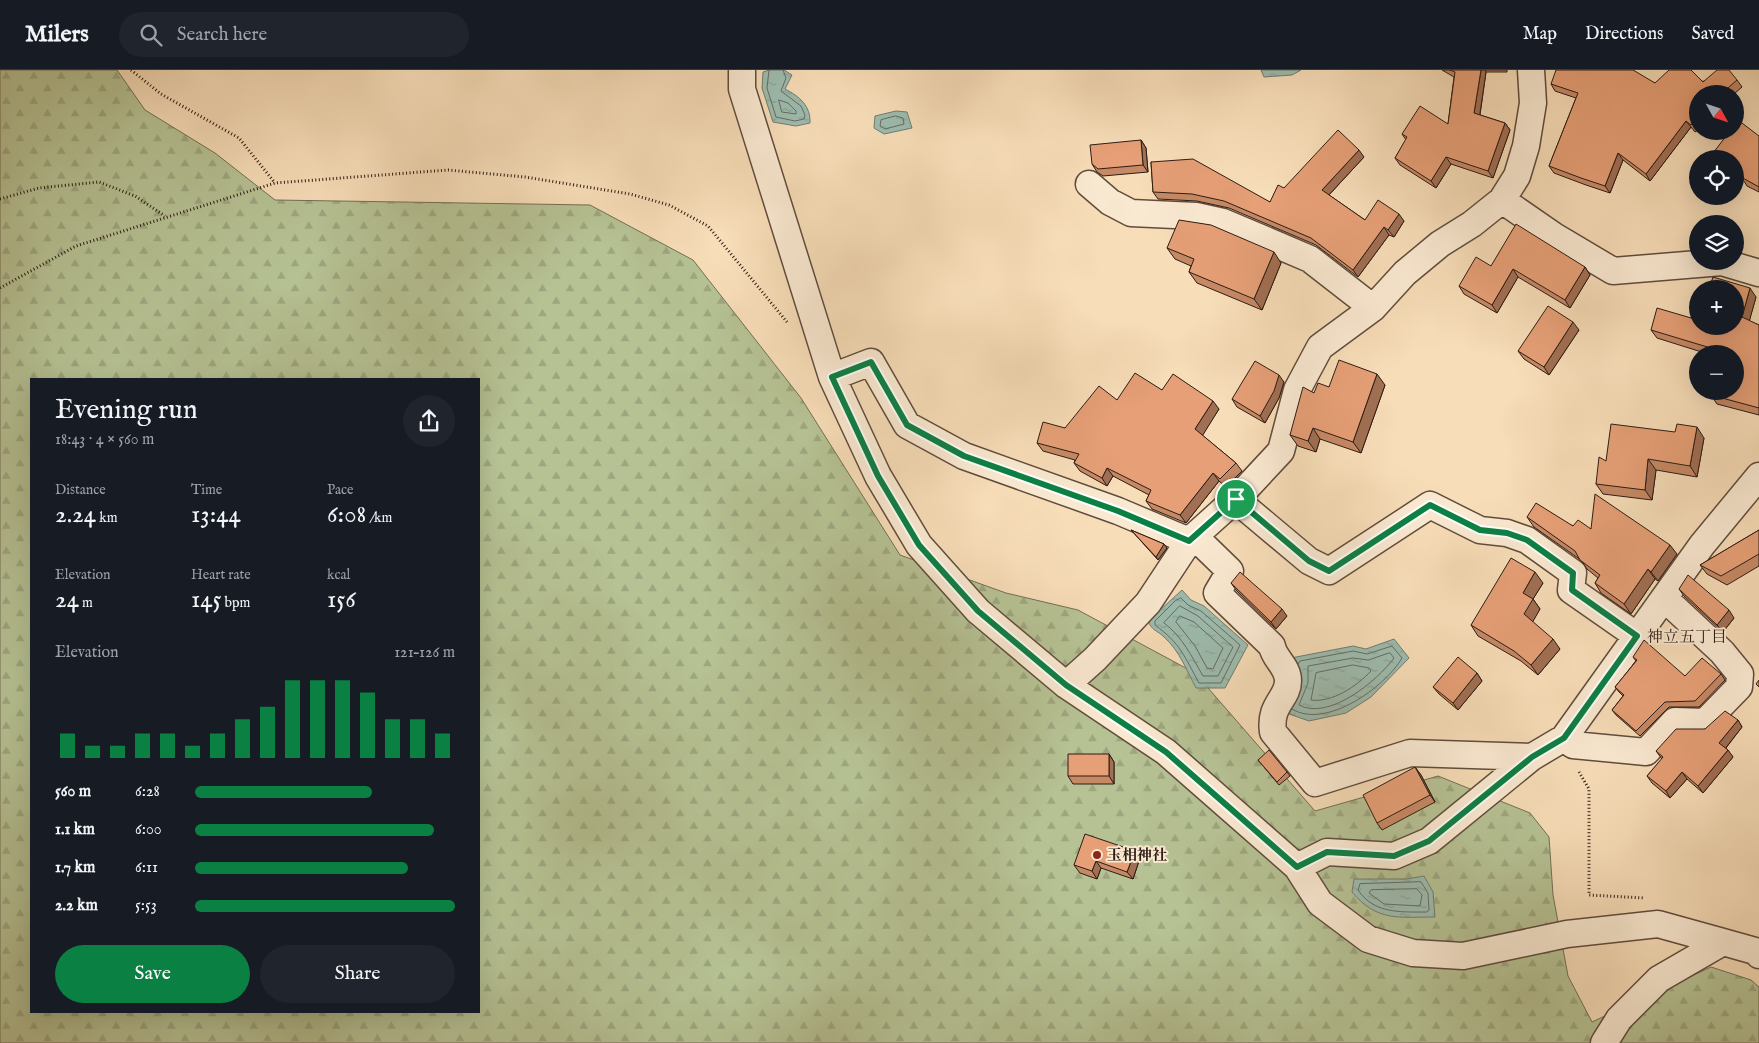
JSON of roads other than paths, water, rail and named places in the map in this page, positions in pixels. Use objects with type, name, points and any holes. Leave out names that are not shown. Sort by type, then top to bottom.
[{"type":"street","points":[[742,70],[742,89],[832,377],[878,476],[919,545],[978,611],[1066,685],[1166,752],[1297,867],[1320,903],[1368,939],[1413,953],[1463,956],[1567,934],[1658,924],[1754,951],[1759,955]]},
{"type":"street","points":[[1066,685],[1095,659],[1148,603],[1192,538],[1236,499],[1281,451],[1296,390],[1320,347],[1373,308],[1406,273],[1440,244],[1472,224],[1502,200],[1517,176],[1526,146],[1533,103],[1531,70]]},
{"type":"street","points":[[1089,184],[1110,202],[1131,213],[1196,216],[1223,222],[1269,242],[1310,260],[1373,308]]},
{"type":"street","points":[[1502,200],[1554,236],[1613,271],[1722,262],[1759,273]]},
{"type":"street","points":[[832,377],[871,362],[907,425],[964,456],[1192,538],[1230,571],[1217,593],[1272,646],[1274,654],[1284,665],[1288,681],[1274,708],[1273,732],[1315,783],[1410,753],[1532,757]]},
{"type":"street","points":[[1568,742],[1637,636],[1702,545],[1759,476]]},
{"type":"street","points":[[1236,499],[1309,561],[1329,571],[1430,505],[1480,530],[1507,533],[1527,540],[1573,573],[1572,590],[1637,636]]},
{"type":"street","points":[[1297,867],[1327,852],[1394,856],[1429,841],[1532,757],[1568,742],[1646,752],[1675,721],[1706,722],[1739,688],[1740,674],[1722,652],[1664,598]]},
{"type":"street","points":[[1604,1043],[1620,1019],[1659,980],[1723,942]]},
{"type":"water","points":[[784,70],[792,75],[785,89],[803,102],[810,117],[810,123],[796,126],[773,122],[762,88],[763,72]]},
{"type":"water","points":[[1261,70],[1301,70],[1292,75],[1264,77]]},
{"type":"water","points":[[896,111],[907,112],[912,128],[884,134],[874,128],[875,116]]},
{"type":"water","points":[[1182,590],[1191,600],[1204,606],[1248,645],[1225,688],[1196,688],[1174,648],[1153,629],[1148,621]]},
{"type":"water","points":[[1394,639],[1409,658],[1371,697],[1346,713],[1309,721],[1289,714],[1284,704],[1291,658],[1353,646],[1366,649]]},
{"type":"water","points":[[1424,876],[1433,892],[1435,917],[1389,916],[1370,909],[1352,892],[1354,879],[1407,879]]},
{"type":"place","name":"玉相神社","points":[[1097,855]]},
{"type":"district","name":"神立五丁目","points":[[1687,636]]}]
